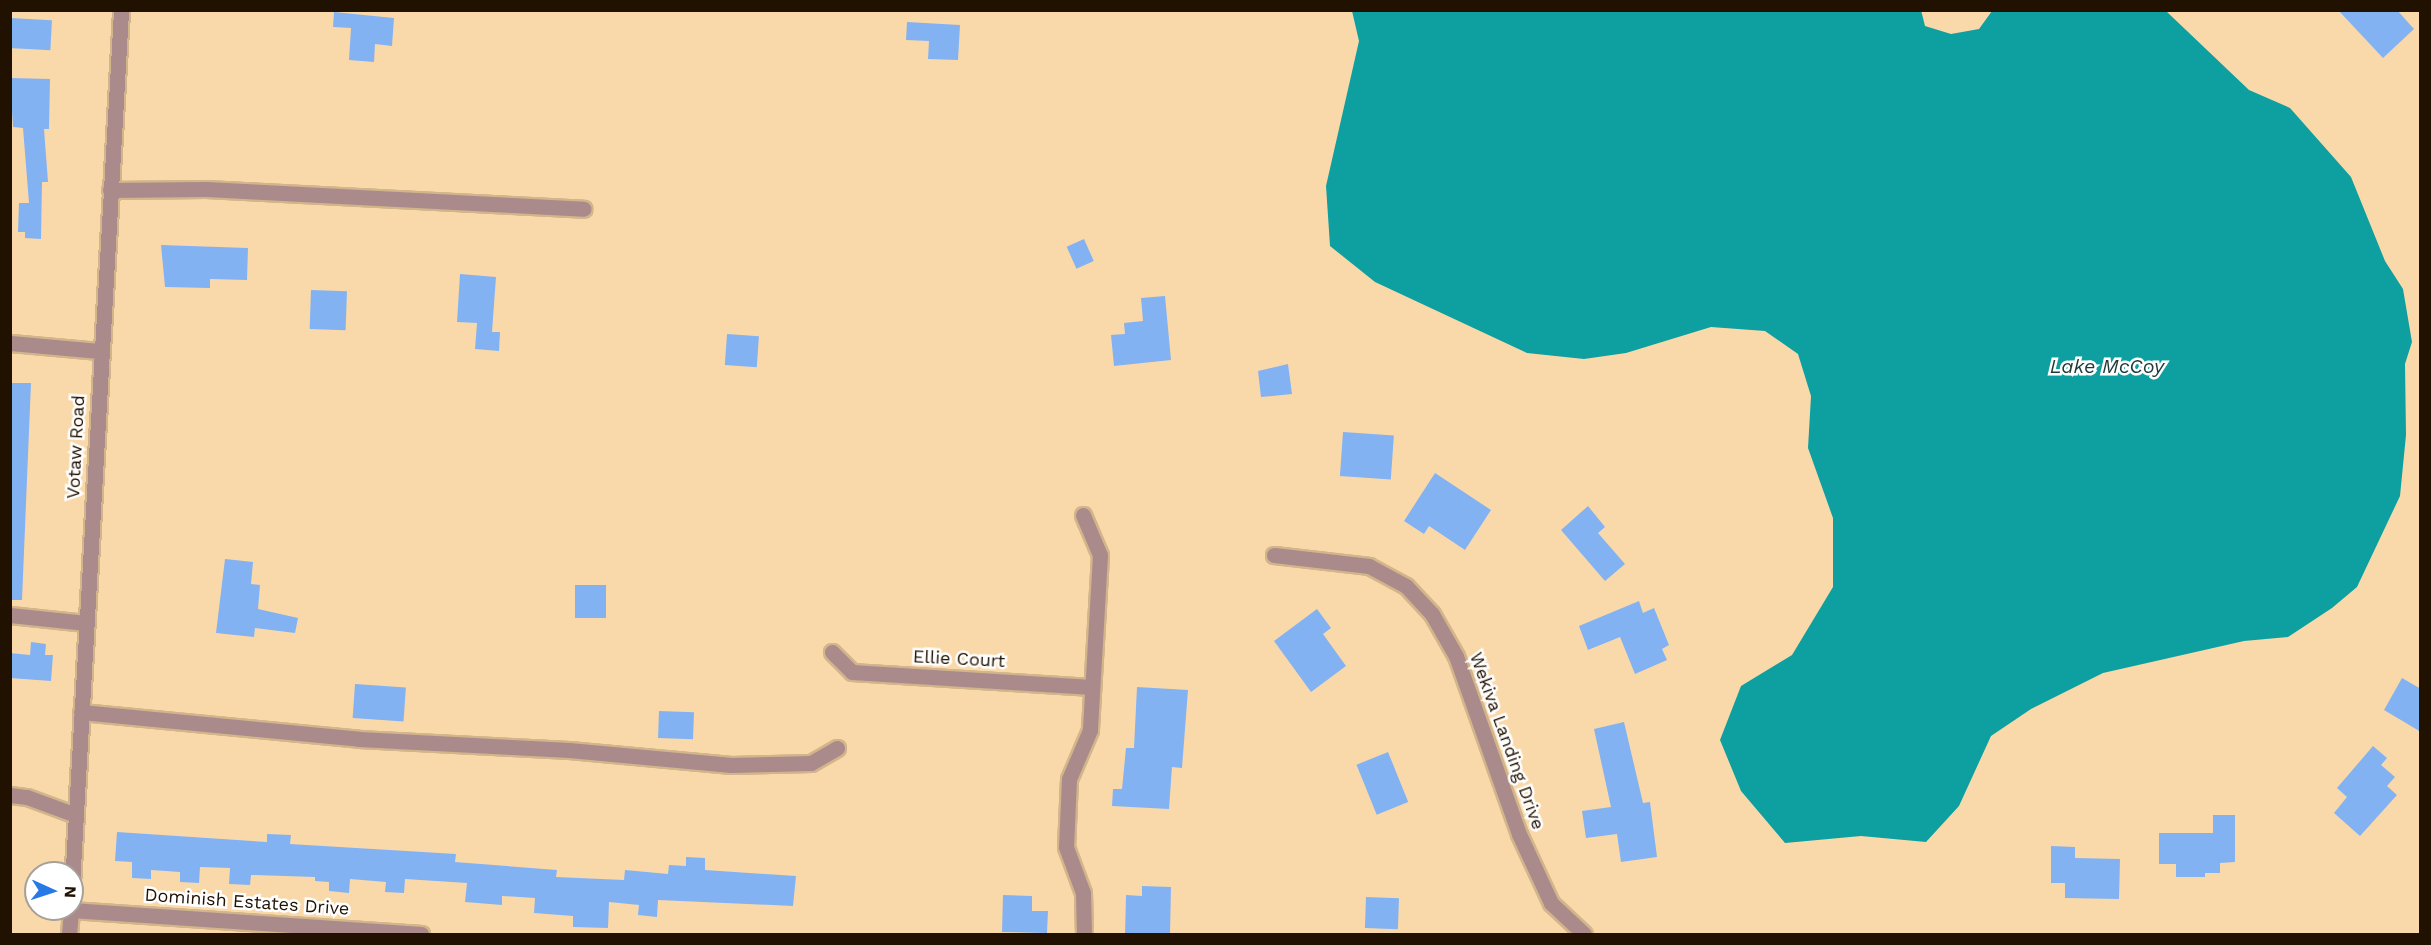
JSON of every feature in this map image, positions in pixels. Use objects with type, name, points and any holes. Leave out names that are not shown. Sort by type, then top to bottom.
[{"type":"street","name":"Votaw Road","points":[[73,861],[100,351],[121,10]]},
{"type":"street","points":[[110,190],[206,189],[583,209]]},
{"type":"street","points":[[10,343],[100,351]]},
{"type":"street","points":[[1083,515],[1100,555],[1089,730],[1069,779],[1066,847],[1083,893],[1084,934]]},
{"type":"street","name":"Wekiva Landing Drive","points":[[1274,555],[1369,566],[1406,586],[1432,614],[1456,656],[1519,834],[1551,903],[1584,934]]},
{"type":"street","points":[[10,615],[86,623]]},
{"type":"street","name":"Ellie Court","points":[[832,652],[852,672],[1092,687]]},
{"type":"street","points":[[81,712],[359,739],[599,752],[720,764],[811,763],[837,748]]},
{"type":"street","points":[[10,795],[27,796],[76,815]]},
{"type":"street","name":"Dominish Estates Drive","points":[[84,911],[219,927],[421,934]]},
{"type":"water","name":"Lake McCoy","points":[[1921,10],[1925,26],[1951,34],[1979,29],[1992,11],[2166,11],[2249,90],[2290,108],[2351,177],[2385,261],[2403,289],[2412,342],[2405,364],[2406,435],[2400,496],[2357,587],[2332,608],[2288,637],[2244,641],[2103,673],[2031,709],[1991,736],[1959,806],[1926,842],[1861,836],[1785,843],[1741,791],[1720,740],[1741,686],[1792,655],[1833,587],[1833,518],[1808,448],[1811,396],[1798,354],[1765,331],[1711,327],[1626,353],[1584,359],[1527,353],[1375,282],[1330,246],[1326,186],[1359,41],[1352,11]]},
{"type":"building","points":[[2338,10],[2397,10],[2414,29],[2383,58]]},
{"type":"building","points":[[334,12],[394,18],[392,46],[375,44],[374,62],[349,60],[351,28],[333,27]]},
{"type":"building","points":[[10,18],[52,20],[50,50],[10,48]]},
{"type":"building","points":[[907,22],[960,25],[958,60],[928,59],[929,41],[906,40]]},
{"type":"building","points":[[10,78],[50,79],[49,129],[44,129],[48,182],[42,182],[41,239],[25,238],[25,232],[18,232],[19,203],[29,203],[23,128],[13,127]]},
{"type":"building","points":[[1084,239],[1094,261],[1076,269],[1067,247]]},
{"type":"building","points":[[161,245],[248,248],[247,280],[210,279],[210,288],[165,287]]},
{"type":"building","points":[[460,274],[496,277],[492,332],[500,332],[499,351],[475,349],[477,323],[457,322]]},
{"type":"building","points":[[311,290],[347,291],[346,330],[310,329]]},
{"type":"building","points":[[1165,296],[1171,360],[1114,366],[1111,335],[1125,334],[1124,323],[1143,321],[1141,298]]},
{"type":"building","points":[[727,334],[759,336],[757,367],[725,365]]},
{"type":"building","points":[[1288,364],[1292,394],[1261,397],[1258,371]]},
{"type":"building","points":[[10,383],[31,383],[22,600],[10,600]]},
{"type":"building","points":[[1343,432],[1394,436],[1391,479],[1340,476]]},
{"type":"building","points":[[1435,473],[1491,510],[1465,550],[1429,526],[1424,534],[1404,521]]},
{"type":"building","points":[[1588,506],[1605,527],[1598,533],[1625,564],[1605,581],[1561,530]]},
{"type":"building","points":[[225,559],[253,562],[251,584],[260,585],[258,609],[298,618],[295,633],[255,628],[254,637],[216,633]]},
{"type":"building","points":[[575,585],[606,585],[606,618],[575,618]]},
{"type":"building","points":[[1639,601],[1643,613],[1654,608],[1669,645],[1662,649],[1667,660],[1635,674],[1620,637],[1588,650],[1579,626]]},
{"type":"building","points":[[1317,609],[1331,628],[1323,634],[1346,666],[1311,692],[1274,641]]},
{"type":"building","points":[[31,642],[46,644],[45,655],[53,655],[51,681],[10,678],[10,653],[30,655]]},
{"type":"building","points":[[2402,678],[2421,689],[2421,732],[2384,710]]},
{"type":"building","points":[[355,684],[406,688],[404,721],[353,718]]},
{"type":"building","points":[[1137,687],[1188,690],[1182,768],[1172,767],[1169,809],[1112,806],[1113,789],[1122,789],[1126,748],[1134,748]]},
{"type":"building","points":[[659,711],[694,712],[693,739],[658,738]]},
{"type":"building","points":[[1624,722],[1643,803],[1650,802],[1657,857],[1621,862],[1617,834],[1586,838],[1582,811],[1611,807],[1594,729]]},
{"type":"building","points":[[2373,746],[2387,758],[2381,765],[2395,777],[2387,786],[2397,795],[2360,836],[2334,813],[2347,797],[2337,788]]},
{"type":"building","points":[[1388,752],[1408,802],[1377,815],[1356,765]]},
{"type":"building","points":[[2213,815],[2235,815],[2235,862],[2220,863],[2220,873],[2205,873],[2205,877],[2176,877],[2176,864],[2159,864],[2159,833],[2213,833]]},
{"type":"building","points":[[117,832],[267,842],[267,834],[291,835],[290,844],[456,854],[455,862],[557,870],[556,877],[624,880],[625,870],[668,874],[669,865],[686,866],[686,857],[705,858],[705,870],[796,876],[793,906],[658,900],[657,917],[638,915],[639,905],[609,902],[608,928],[573,927],[573,916],[534,913],[535,898],[502,896],[502,905],[465,902],[467,883],[405,879],[404,893],[385,892],[386,882],[350,879],[349,893],[329,891],[329,882],[315,881],[315,877],[251,875],[250,885],[229,884],[230,868],[200,867],[199,883],[180,882],[180,872],[151,870],[151,879],[132,878],[132,862],[115,861]]},
{"type":"building","points":[[2051,846],[2075,847],[2075,858],[2120,859],[2119,899],[2065,898],[2065,883],[2051,883]]},
{"type":"building","points":[[1142,886],[1171,887],[1170,934],[1125,934],[1126,895],[1142,896]]},
{"type":"building","points":[[1003,895],[1032,896],[1032,911],[1048,911],[1047,933],[1002,932]]},
{"type":"building","points":[[1366,897],[1399,898],[1398,929],[1365,928]]}]
